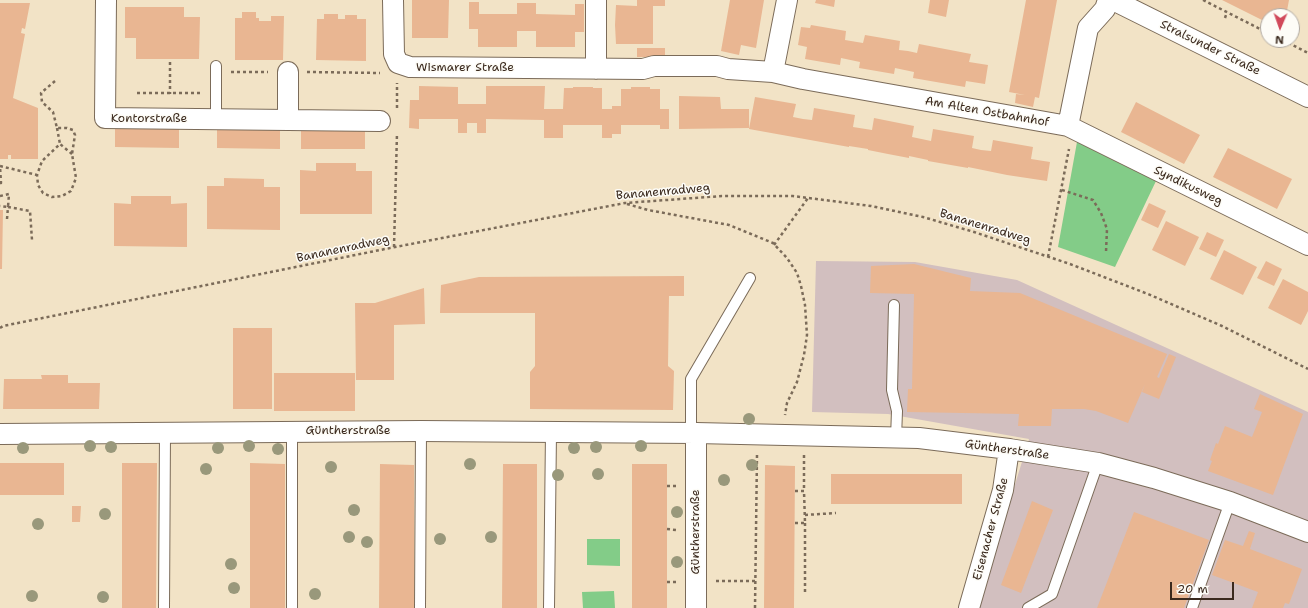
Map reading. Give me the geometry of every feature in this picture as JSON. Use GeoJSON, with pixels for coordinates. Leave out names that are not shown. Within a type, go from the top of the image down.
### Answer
{"type":"FeatureCollection","features":[{"type":"Feature","properties":{"kind":"street","name":"Kontorstraße"},"geometry":{"type":"LineString","coordinates":[[106,0],[105,118],[288,120],[389,118]]}},
{"type":"Feature","properties":{"kind":"street"},"geometry":{"type":"LineString","coordinates":[[393,0],[394,54],[398,70]]}},
{"type":"Feature","properties":{"kind":"street"},"geometry":{"type":"LineString","coordinates":[[596,0],[596,69]]}},
{"type":"Feature","properties":{"kind":"street"},"geometry":{"type":"LineString","coordinates":[[773,72],[787,0]]}},
{"type":"Feature","properties":{"kind":"street"},"geometry":{"type":"LineString","coordinates":[[1068,126],[1088,28],[1105,9],[1108,0]]}},
{"type":"Feature","properties":{"kind":"street","name":"Stralsunder Straße"},"geometry":{"type":"LineString","coordinates":[[1113,0],[1308,97]]}},
{"type":"Feature","properties":{"kind":"street","name":"Wismarer Straße"},"geometry":{"type":"LineString","coordinates":[[398,70],[410,68],[643,69],[654,66],[691,66]]}},
{"type":"Feature","properties":{"kind":"street","name":"Am Alten Ostbahnhof"},"geometry":{"type":"LineString","coordinates":[[691,66],[717,66],[728,69],[773,72],[803,79],[1068,126]]}},
{"type":"Feature","properties":{"kind":"street"},"geometry":{"type":"LineString","coordinates":[[288,72],[288,120]]}},
{"type":"Feature","properties":{"kind":"street","name":"Syndikusweg"},"geometry":{"type":"LineString","coordinates":[[1068,126],[1308,245]]}},
{"type":"Feature","properties":{"kind":"street","name":"Güntherstraße"},"geometry":{"type":"LineString","coordinates":[[0,434],[421,431],[693,433],[919,438],[1009,449],[1098,463],[1154,478],[1230,502],[1308,532]]}},
{"type":"Feature","properties":{"kind":"street","name":"Güntherstraße"},"geometry":{"type":"LineString","coordinates":[[693,433],[696,608]]}},
{"type":"Feature","properties":{"kind":"street","name":"Eisenacher Straße"},"geometry":{"type":"LineString","coordinates":[[969,608],[1003,490],[1009,449]]}},
{"type":"Feature","properties":{"kind":"lane"},"geometry":{"type":"LineString","coordinates":[[216,119],[220,69]]}},
{"type":"Feature","properties":{"kind":"lane"},"geometry":{"type":"LineString","coordinates":[[693,433],[691,379],[750,278]]}},
{"type":"Feature","properties":{"kind":"lane"},"geometry":{"type":"LineString","coordinates":[[894,305],[892,390],[897,411],[896,438]]}},
{"type":"Feature","properties":{"kind":"lane"},"geometry":{"type":"LineString","coordinates":[[292,431],[292,608]]}},
{"type":"Feature","properties":{"kind":"lane"},"geometry":{"type":"LineString","coordinates":[[420,608],[421,431]]}},
{"type":"Feature","properties":{"kind":"lane"},"geometry":{"type":"LineString","coordinates":[[164,608],[165,432]]}},
{"type":"Feature","properties":{"kind":"lane"},"geometry":{"type":"LineString","coordinates":[[549,608],[550,432]]}},
{"type":"Feature","properties":{"kind":"lane"},"geometry":{"type":"LineString","coordinates":[[1028,608],[1052,594],[1098,463]]}},
{"type":"Feature","properties":{"kind":"lane"},"geometry":{"type":"LineString","coordinates":[[1192,608],[1230,502]]}},
{"type":"Feature","properties":{"kind":"path"},"geometry":{"type":"LineString","coordinates":[[1203,0],[1260,28]]}},
{"type":"Feature","properties":{"kind":"path"},"geometry":{"type":"LineString","coordinates":[[1225,18],[1227,12]]}},
{"type":"Feature","properties":{"kind":"path"},"geometry":{"type":"LineString","coordinates":[[170,62],[170,118]]}},
{"type":"Feature","properties":{"kind":"path"},"geometry":{"type":"LineString","coordinates":[[220,69],[288,72],[384,73],[398,70],[389,118]]}},
{"type":"Feature","properties":{"kind":"path"},"geometry":{"type":"LineString","coordinates":[[55,81],[41,93],[42,102],[53,112],[60,144],[72,154]]}},
{"type":"Feature","properties":{"kind":"path"},"geometry":{"type":"LineString","coordinates":[[137,93],[204,93]]}},
{"type":"Feature","properties":{"kind":"path"},"geometry":{"type":"LineString","coordinates":[[57,128],[67,128],[73,130],[75,135],[72,154],[76,178],[71,191],[62,196],[52,196],[43,193],[38,185],[36,175],[42,161],[60,144]]}},
{"type":"Feature","properties":{"kind":"path"},"geometry":{"type":"LineString","coordinates":[[394,247],[397,131]]}},
{"type":"Feature","properties":{"kind":"path"},"geometry":{"type":"LineString","coordinates":[[1048,257],[1070,146]]}},
{"type":"Feature","properties":{"kind":"path"},"geometry":{"type":"LineString","coordinates":[[0,183],[0,166],[36,175]]}},
{"type":"Feature","properties":{"kind":"path"},"geometry":{"type":"LineString","coordinates":[[1062,190],[1093,200],[1101,213],[1107,229],[1106,252]]}},
{"type":"Feature","properties":{"kind":"path"},"geometry":{"type":"LineString","coordinates":[[0,196],[9,194],[6,219]]}},
{"type":"Feature","properties":{"kind":"path","name":"Bananenradweg"},"geometry":{"type":"LineString","coordinates":[[0,328],[3,326],[394,247],[625,203],[722,196],[793,196],[871,206],[923,217],[974,232],[1048,257],[1148,294],[1222,326],[1308,369]]}},
{"type":"Feature","properties":{"kind":"path"},"geometry":{"type":"LineString","coordinates":[[774,245],[808,198]]}},
{"type":"Feature","properties":{"kind":"path"},"geometry":{"type":"LineString","coordinates":[[0,206],[30,211],[32,240]]}},
{"type":"Feature","properties":{"kind":"path"},"geometry":{"type":"LineString","coordinates":[[756,608],[757,455]]}},
{"type":"Feature","properties":{"kind":"path"},"geometry":{"type":"LineString","coordinates":[[804,455],[805,592]]}},
{"type":"Feature","properties":{"kind":"path"},"geometry":{"type":"LineString","coordinates":[[795,491],[804,491]]}},
{"type":"Feature","properties":{"kind":"path"},"geometry":{"type":"LineString","coordinates":[[805,515],[836,513]]}},
{"type":"Feature","properties":{"kind":"path"},"geometry":{"type":"LineString","coordinates":[[795,523],[805,523]]}},
{"type":"Feature","properties":{"kind":"path"},"geometry":{"type":"LineString","coordinates":[[711,581],[756,581]]}},
{"type":"Feature","properties":{"kind":"shaded area"},"geometry":{"type":"Polygon","coordinates":[[[816,261],[915,262],[1017,280],[1308,412],[1308,608],[977,608],[1029,439],[888,414],[812,412],[816,261]]]}},
{"type":"Feature","properties":{"kind":"green space"},"geometry":{"type":"Polygon","coordinates":[[[1077,142],[1156,181],[1115,267],[1058,247],[1077,142]]]}},
{"type":"Feature","properties":{"kind":"green space"},"geometry":{"type":"Polygon","coordinates":[[[587,539],[620,539],[620,566],[587,565],[587,539]]]}},
{"type":"Feature","properties":{"kind":"green space"},"geometry":{"type":"Polygon","coordinates":[[[614,591],[615,608],[583,608],[582,592],[614,591]]]}},
{"type":"Feature","properties":{"kind":"building"},"geometry":{"type":"Polygon","coordinates":[[[412,0],[449,0],[448,38],[412,38],[412,0]]]}},
{"type":"Feature","properties":{"kind":"building"},"geometry":{"type":"Polygon","coordinates":[[[637,0],[665,0],[665,6],[653,6],[653,44],[616,44],[616,5],[637,6],[637,0]]]}},
{"type":"Feature","properties":{"kind":"building"},"geometry":{"type":"Polygon","coordinates":[[[730,0],[764,0],[756,48],[741,45],[739,55],[721,51],[730,0]]]}},
{"type":"Feature","properties":{"kind":"building"},"geometry":{"type":"Polygon","coordinates":[[[816,0],[835,0],[834,7],[815,3],[816,0]]]}},
{"type":"Feature","properties":{"kind":"building"},"geometry":{"type":"Polygon","coordinates":[[[930,0],[949,0],[946,17],[928,13],[930,0]]]}},
{"type":"Feature","properties":{"kind":"building"},"geometry":{"type":"Polygon","coordinates":[[[1026,0],[1057,0],[1039,98],[1035,97],[1033,107],[1015,103],[1016,94],[1025,95],[1009,92],[1026,0]]]}},
{"type":"Feature","properties":{"kind":"building"},"geometry":{"type":"Polygon","coordinates":[[[1222,0],[1289,0],[1288,8],[1260,8],[1260,19],[1222,0]]]}},
{"type":"Feature","properties":{"kind":"building"},"geometry":{"type":"Polygon","coordinates":[[[469,2],[479,2],[479,14],[517,14],[517,3],[536,3],[536,14],[575,15],[575,4],[584,4],[584,32],[575,32],[575,47],[536,47],[536,31],[517,31],[517,47],[478,47],[478,29],[469,29],[469,2]]]}},
{"type":"Feature","properties":{"kind":"building"},"geometry":{"type":"Polygon","coordinates":[[[0,3],[30,3],[25,29],[22,28],[21,33],[25,34],[13,98],[38,108],[38,159],[11,159],[11,155],[8,155],[8,159],[0,159],[0,3]]]}},
{"type":"Feature","properties":{"kind":"building"},"geometry":{"type":"Polygon","coordinates":[[[125,7],[184,7],[184,17],[200,17],[199,59],[136,59],[136,38],[125,38],[125,7]]]}},
{"type":"Feature","properties":{"kind":"building"},"geometry":{"type":"Polygon","coordinates":[[[242,12],[256,12],[256,18],[259,18],[259,21],[271,21],[271,16],[284,16],[283,60],[235,60],[235,18],[242,18],[242,12]]]}},
{"type":"Feature","properties":{"kind":"building"},"geometry":{"type":"Polygon","coordinates":[[[324,14],[338,14],[338,19],[345,19],[345,15],[357,15],[357,19],[366,19],[366,61],[316,60],[317,19],[324,19],[324,14]]]}},
{"type":"Feature","properties":{"kind":"building"},"geometry":{"type":"Polygon","coordinates":[[[811,25],[846,31],[845,40],[863,43],[865,35],[900,41],[899,50],[917,53],[919,44],[971,54],[969,62],[988,65],[985,84],[966,81],[965,87],[913,78],[914,72],[895,68],[894,74],[859,68],[860,62],[841,58],[840,65],[805,59],[807,47],[798,45],[801,27],[810,28],[811,25]]]}},
{"type":"Feature","properties":{"kind":"building"},"geometry":{"type":"Polygon","coordinates":[[[637,48],[665,48],[665,57],[637,57],[637,48]]]}},
{"type":"Feature","properties":{"kind":"building"},"geometry":{"type":"Polygon","coordinates":[[[419,86],[458,87],[458,104],[486,104],[486,86],[545,86],[544,109],[563,109],[564,88],[602,88],[602,109],[612,109],[612,106],[621,106],[621,89],[631,89],[631,87],[650,87],[650,89],[660,89],[660,109],[669,109],[669,129],[660,129],[660,125],[621,125],[621,134],[612,134],[612,138],[602,138],[602,125],[563,125],[563,138],[544,138],[544,120],[486,119],[486,133],[477,133],[477,123],[467,123],[467,133],[458,133],[458,119],[419,119],[419,129],[409,128],[410,100],[419,100],[419,86]]]}},
{"type":"Feature","properties":{"kind":"building"},"geometry":{"type":"Polygon","coordinates":[[[679,96],[720,97],[721,109],[749,109],[749,128],[679,129],[679,96]]]}},
{"type":"Feature","properties":{"kind":"building"},"geometry":{"type":"Polygon","coordinates":[[[755,97],[796,104],[793,117],[803,119],[812,120],[814,108],[855,115],[853,127],[872,130],[874,118],[914,126],[912,137],[931,141],[933,129],[974,136],[972,148],[981,150],[991,151],[993,140],[1033,147],[1031,159],[1050,162],[1047,181],[749,129],[755,97]]]}},
{"type":"Feature","properties":{"kind":"building"},"geometry":{"type":"Polygon","coordinates":[[[1136,102],[1200,135],[1184,164],[1121,132],[1136,102]]]}},
{"type":"Feature","properties":{"kind":"building"},"geometry":{"type":"Polygon","coordinates":[[[115,129],[179,129],[179,148],[115,147],[115,129]]]}},
{"type":"Feature","properties":{"kind":"building"},"geometry":{"type":"Polygon","coordinates":[[[217,130],[280,130],[280,149],[217,148],[217,130]]]}},
{"type":"Feature","properties":{"kind":"building"},"geometry":{"type":"Polygon","coordinates":[[[301,130],[365,130],[365,149],[301,149],[301,130]]]}},
{"type":"Feature","properties":{"kind":"building"},"geometry":{"type":"Polygon","coordinates":[[[1228,148],[1292,179],[1277,209],[1213,177],[1228,148]]]}},
{"type":"Feature","properties":{"kind":"building"},"geometry":{"type":"Polygon","coordinates":[[[316,163],[356,163],[356,171],[372,171],[372,214],[300,214],[300,170],[316,171],[316,163]]]}},
{"type":"Feature","properties":{"kind":"building"},"geometry":{"type":"Polygon","coordinates":[[[224,178],[264,179],[264,187],[280,187],[280,230],[207,229],[207,186],[224,186],[224,178]]]}},
{"type":"Feature","properties":{"kind":"building"},"geometry":{"type":"Polygon","coordinates":[[[131,196],[171,196],[171,204],[187,203],[187,247],[114,246],[114,203],[131,204],[131,196]]]}},
{"type":"Feature","properties":{"kind":"building"},"geometry":{"type":"Polygon","coordinates":[[[1149,203],[1166,211],[1158,228],[1141,220],[1149,203]]]}},
{"type":"Feature","properties":{"kind":"building"},"geometry":{"type":"Polygon","coordinates":[[[0,210],[3,210],[2,269],[0,269],[0,210]]]}},
{"type":"Feature","properties":{"kind":"building"},"geometry":{"type":"Polygon","coordinates":[[[1166,221],[1199,237],[1185,266],[1152,250],[1166,221]]]}},
{"type":"Feature","properties":{"kind":"building"},"geometry":{"type":"Polygon","coordinates":[[[1207,232],[1224,240],[1216,257],[1199,249],[1207,232]]]}},
{"type":"Feature","properties":{"kind":"building"},"geometry":{"type":"Polygon","coordinates":[[[1224,250],[1257,267],[1243,295],[1210,279],[1224,250]]]}},
{"type":"Feature","properties":{"kind":"building"},"geometry":{"type":"Polygon","coordinates":[[[1266,261],[1282,269],[1274,286],[1257,278],[1266,261]]]}},
{"type":"Feature","properties":{"kind":"building"},"geometry":{"type":"Polygon","coordinates":[[[914,264],[971,278],[970,291],[1020,293],[1167,354],[1157,377],[1159,378],[1169,354],[1176,357],[1159,399],[1142,392],[1145,384],[1128,423],[1096,411],[1084,409],[1052,409],[1051,426],[1018,426],[1019,414],[907,412],[908,389],[912,389],[914,294],[870,293],[871,266],[914,264]]]}},
{"type":"Feature","properties":{"kind":"building"},"geometry":{"type":"Polygon","coordinates":[[[684,276],[684,296],[669,296],[668,366],[674,371],[673,410],[530,409],[530,372],[535,366],[535,313],[440,313],[441,285],[479,277],[684,276]]]}},
{"type":"Feature","properties":{"kind":"building"},"geometry":{"type":"Polygon","coordinates":[[[1283,279],[1308,292],[1308,311],[1301,325],[1268,308],[1283,279]]]}},
{"type":"Feature","properties":{"kind":"building"},"geometry":{"type":"Polygon","coordinates":[[[424,288],[425,324],[394,325],[394,380],[356,380],[355,303],[375,303],[424,288]]]}},
{"type":"Feature","properties":{"kind":"building"},"geometry":{"type":"Polygon","coordinates":[[[233,328],[272,328],[272,409],[233,409],[233,328]]]}},
{"type":"Feature","properties":{"kind":"building"},"geometry":{"type":"Polygon","coordinates":[[[274,373],[355,373],[355,411],[274,411],[274,373]]]}},
{"type":"Feature","properties":{"kind":"building"},"geometry":{"type":"Polygon","coordinates":[[[41,375],[68,375],[68,383],[100,383],[99,409],[3,409],[4,379],[42,379],[41,375]]]}},
{"type":"Feature","properties":{"kind":"building"},"geometry":{"type":"Polygon","coordinates":[[[1260,394],[1303,414],[1273,495],[1208,471],[1216,443],[1218,444],[1225,426],[1252,437],[1262,412],[1254,409],[1260,394]]]}},
{"type":"Feature","properties":{"kind":"building"},"geometry":{"type":"Polygon","coordinates":[[[0,463],[64,463],[64,495],[0,495],[0,463]]]}},
{"type":"Feature","properties":{"kind":"building"},"geometry":{"type":"Polygon","coordinates":[[[122,463],[157,463],[156,608],[122,608],[122,463]]]}},
{"type":"Feature","properties":{"kind":"building"},"geometry":{"type":"Polygon","coordinates":[[[250,463],[285,464],[285,608],[250,608],[250,463]]]}},
{"type":"Feature","properties":{"kind":"building"},"geometry":{"type":"Polygon","coordinates":[[[380,464],[414,465],[414,608],[379,608],[380,464]]]}},
{"type":"Feature","properties":{"kind":"building"},"geometry":{"type":"Polygon","coordinates":[[[503,464],[537,464],[537,608],[502,608],[503,464]]]}},
{"type":"Feature","properties":{"kind":"building"},"geometry":{"type":"Polygon","coordinates":[[[632,464],[667,464],[667,608],[632,608],[632,464]]]}},
{"type":"Feature","properties":{"kind":"building"},"geometry":{"type":"Polygon","coordinates":[[[765,465],[795,466],[794,608],[764,608],[765,465]]]}},
{"type":"Feature","properties":{"kind":"building"},"geometry":{"type":"Polygon","coordinates":[[[831,474],[962,474],[962,504],[831,504],[831,474]]]}},
{"type":"Feature","properties":{"kind":"building"},"geometry":{"type":"Polygon","coordinates":[[[1032,501],[1053,510],[1021,593],[1001,585],[1032,501]]]}},
{"type":"Feature","properties":{"kind":"building"},"geometry":{"type":"Polygon","coordinates":[[[72,506],[81,506],[80,522],[72,522],[72,506]]]}},
{"type":"Feature","properties":{"kind":"building"},"geometry":{"type":"Polygon","coordinates":[[[1134,512],[1209,540],[1184,608],[1097,608],[1134,512]]]}},
{"type":"Feature","properties":{"kind":"building"},"geometry":{"type":"Polygon","coordinates":[[[1249,531],[1255,533],[1250,549],[1302,569],[1289,604],[1285,603],[1283,608],[1252,608],[1258,592],[1212,575],[1225,540],[1243,546],[1249,531]]]}}]}
